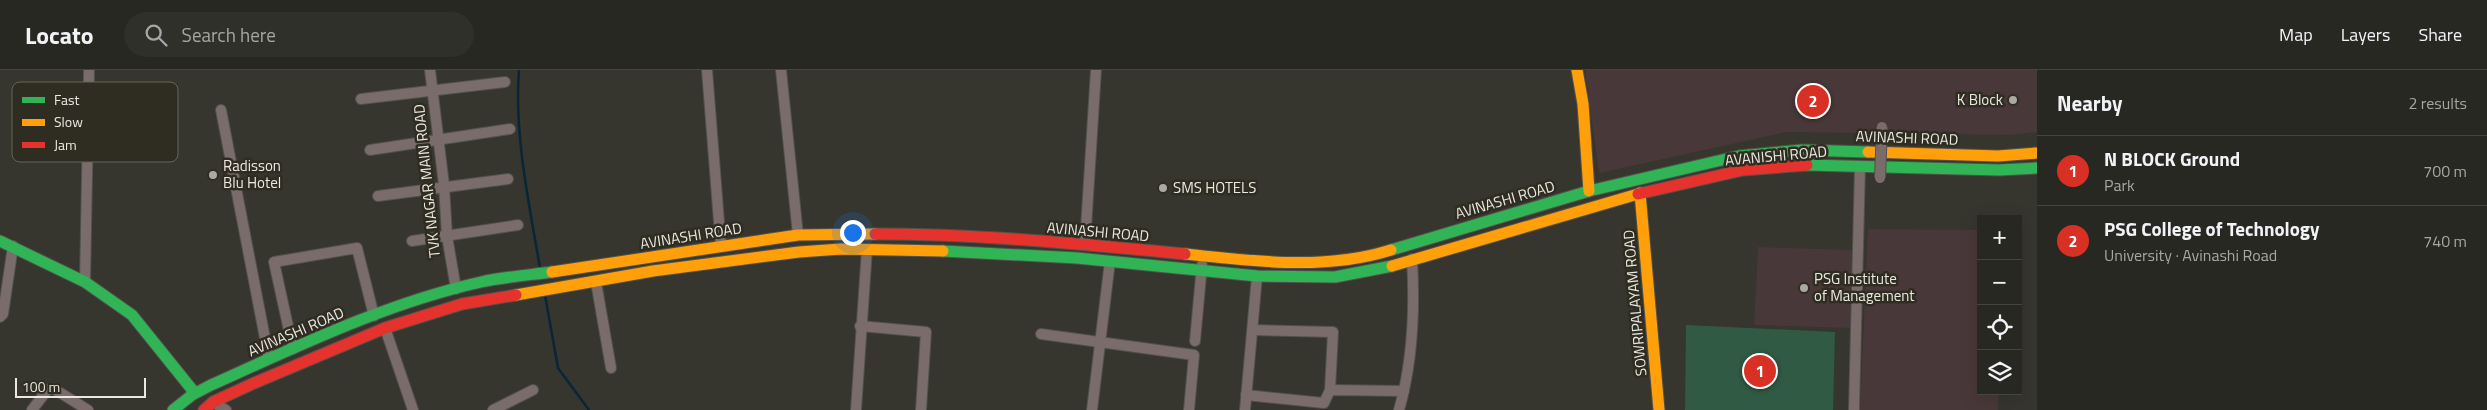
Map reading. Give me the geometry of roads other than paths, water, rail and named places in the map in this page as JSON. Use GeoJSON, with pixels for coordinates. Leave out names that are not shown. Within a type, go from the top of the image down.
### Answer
{"type":"FeatureCollection","features":[{"type":"Feature","properties":{"kind":"main road"},"geometry":{"type":"LineString","coordinates":[[1576,70],[1583,104],[1588,191]]}},
{"type":"Feature","properties":{"kind":"main road","name":"AVINASHI ROAD"},"geometry":{"type":"LineString","coordinates":[[173,410],[194,392],[293,349],[374,316],[456,289],[482,282],[798,235],[922,234],[1085,244],[1236,260],[1332,263],[1402,247],[1588,191],[1739,156],[1784,152],[1865,151],[1998,156],[2037,153]]}},
{"type":"Feature","properties":{"kind":"main road","name":"AVANISHI ROAD"},"geometry":{"type":"LineString","coordinates":[[1640,193],[1743,170],[1804,165],[1999,170],[2037,168]]}},
{"type":"Feature","properties":{"kind":"main road","name":"AVINASHI ROAD"},"geometry":{"type":"LineString","coordinates":[[209,406],[327,351],[385,328],[462,304],[653,271],[798,252],[867,249],[974,251],[1257,276],[1334,277],[1410,260],[1640,193]]}},
{"type":"Feature","properties":{"kind":"main road","name":"SOWRIPALAYAM ROAD"},"geometry":{"type":"LineString","coordinates":[[1640,193],[1659,410]]}},
{"type":"Feature","properties":{"kind":"main road"},"geometry":{"type":"LineString","coordinates":[[0,241],[85,282],[132,315],[194,392]]}},
{"type":"Feature","properties":{"kind":"main road"},"geometry":{"type":"LineString","coordinates":[[1235,274],[1236,260]]}},
{"type":"Feature","properties":{"kind":"street","name":"TVK NAGAR MAIN ROAD"},"geometry":{"type":"LineString","coordinates":[[430,70],[444,185],[447,236],[456,289]]}},
{"type":"Feature","properties":{"kind":"street"},"geometry":{"type":"LineString","coordinates":[[707,70],[721,247]]}},
{"type":"Feature","properties":{"kind":"street"},"geometry":{"type":"LineString","coordinates":[[781,70],[798,235]]}},
{"type":"Feature","properties":{"kind":"street"},"geometry":{"type":"LineString","coordinates":[[1085,244],[1096,70]]}},
{"type":"Feature","properties":{"kind":"street"},"geometry":{"type":"LineString","coordinates":[[361,99],[505,82]]}},
{"type":"Feature","properties":{"kind":"street"},"geometry":{"type":"LineString","coordinates":[[221,110],[269,360]]}},
{"type":"Feature","properties":{"kind":"street"},"geometry":{"type":"LineString","coordinates":[[1880,178],[1882,127]]}},
{"type":"Feature","properties":{"kind":"street"},"geometry":{"type":"LineString","coordinates":[[370,150],[510,128]]}},
{"type":"Feature","properties":{"kind":"street"},"geometry":{"type":"LineString","coordinates":[[85,282],[87,162]]}},
{"type":"Feature","properties":{"kind":"street"},"geometry":{"type":"LineString","coordinates":[[1854,410],[1860,166]]}},
{"type":"Feature","properties":{"kind":"street"},"geometry":{"type":"LineString","coordinates":[[378,196],[444,185],[508,179]]}},
{"type":"Feature","properties":{"kind":"street"},"geometry":{"type":"LineString","coordinates":[[412,240],[518,225]]}},
{"type":"Feature","properties":{"kind":"street"},"geometry":{"type":"LineString","coordinates":[[0,317],[3,314],[13,246]]}},
{"type":"Feature","properties":{"kind":"street"},"geometry":{"type":"LineString","coordinates":[[1399,410],[1404,391],[1415,309],[1410,260],[1402,247]]}},
{"type":"Feature","properties":{"kind":"street"},"geometry":{"type":"LineString","coordinates":[[293,349],[274,262],[357,248],[374,316]]}},
{"type":"Feature","properties":{"kind":"street"},"geometry":{"type":"LineString","coordinates":[[856,410],[860,326],[867,249]]}},
{"type":"Feature","properties":{"kind":"street"},"geometry":{"type":"LineString","coordinates":[[1195,341],[1202,271],[1201,256]]}},
{"type":"Feature","properties":{"kind":"street"},"geometry":{"type":"LineString","coordinates":[[1092,410],[1110,262]]}},
{"type":"Feature","properties":{"kind":"street"},"geometry":{"type":"LineString","coordinates":[[1245,410],[1257,276]]}},
{"type":"Feature","properties":{"kind":"street"},"geometry":{"type":"LineString","coordinates":[[596,282],[611,368]]}},
{"type":"Feature","properties":{"kind":"street"},"geometry":{"type":"LineString","coordinates":[[860,326],[926,332],[921,410]]}},
{"type":"Feature","properties":{"kind":"street"},"geometry":{"type":"LineString","coordinates":[[385,328],[414,410]]}},
{"type":"Feature","properties":{"kind":"street"},"geometry":{"type":"LineString","coordinates":[[1246,395],[1324,403],[1330,390],[1333,332],[1253,330]]}},
{"type":"Feature","properties":{"kind":"street"},"geometry":{"type":"LineString","coordinates":[[1041,334],[1194,355],[1188,410]]}},
{"type":"Feature","properties":{"kind":"street"},"geometry":{"type":"LineString","coordinates":[[32,410],[48,389],[54,389],[88,410]]}},
{"type":"Feature","properties":{"kind":"street"},"geometry":{"type":"LineString","coordinates":[[493,410],[533,390]]}},
{"type":"Feature","properties":{"kind":"street"},"geometry":{"type":"LineString","coordinates":[[1330,390],[1404,391]]}},
{"type":"Feature","properties":{"kind":"street"},"geometry":{"type":"LineString","coordinates":[[209,406],[226,410]]}},
{"type":"Feature","properties":{"kind":"waterway"},"geometry":{"type":"LineString","coordinates":[[519,70],[518,95],[521,144],[527,194],[540,268]]}},
{"type":"Feature","properties":{"kind":"waterway"},"geometry":{"type":"LineString","coordinates":[[545,295],[558,368],[589,410]]}},
{"type":"Feature","properties":{"kind":"place","name":"K Block"},"geometry":{"type":"Point","coordinates":[2013,100]}},
{"type":"Feature","properties":{"kind":"place","name":"PSG College of Technology"},"geometry":{"type":"Point","coordinates":[1813,101]}},
{"type":"Feature","properties":{"kind":"place","name":"Radisson Blu Hotel"},"geometry":{"type":"Point","coordinates":[213,175]}},
{"type":"Feature","properties":{"kind":"place","name":"SMS HOTELS"},"geometry":{"type":"Point","coordinates":[1163,188]}},
{"type":"Feature","properties":{"kind":"place","name":"PSG Institute of Management"},"geometry":{"type":"Point","coordinates":[1804,288]}},
{"type":"Feature","properties":{"kind":"place","name":"N BLOCK Ground"},"geometry":{"type":"Point","coordinates":[1760,371]}}]}
